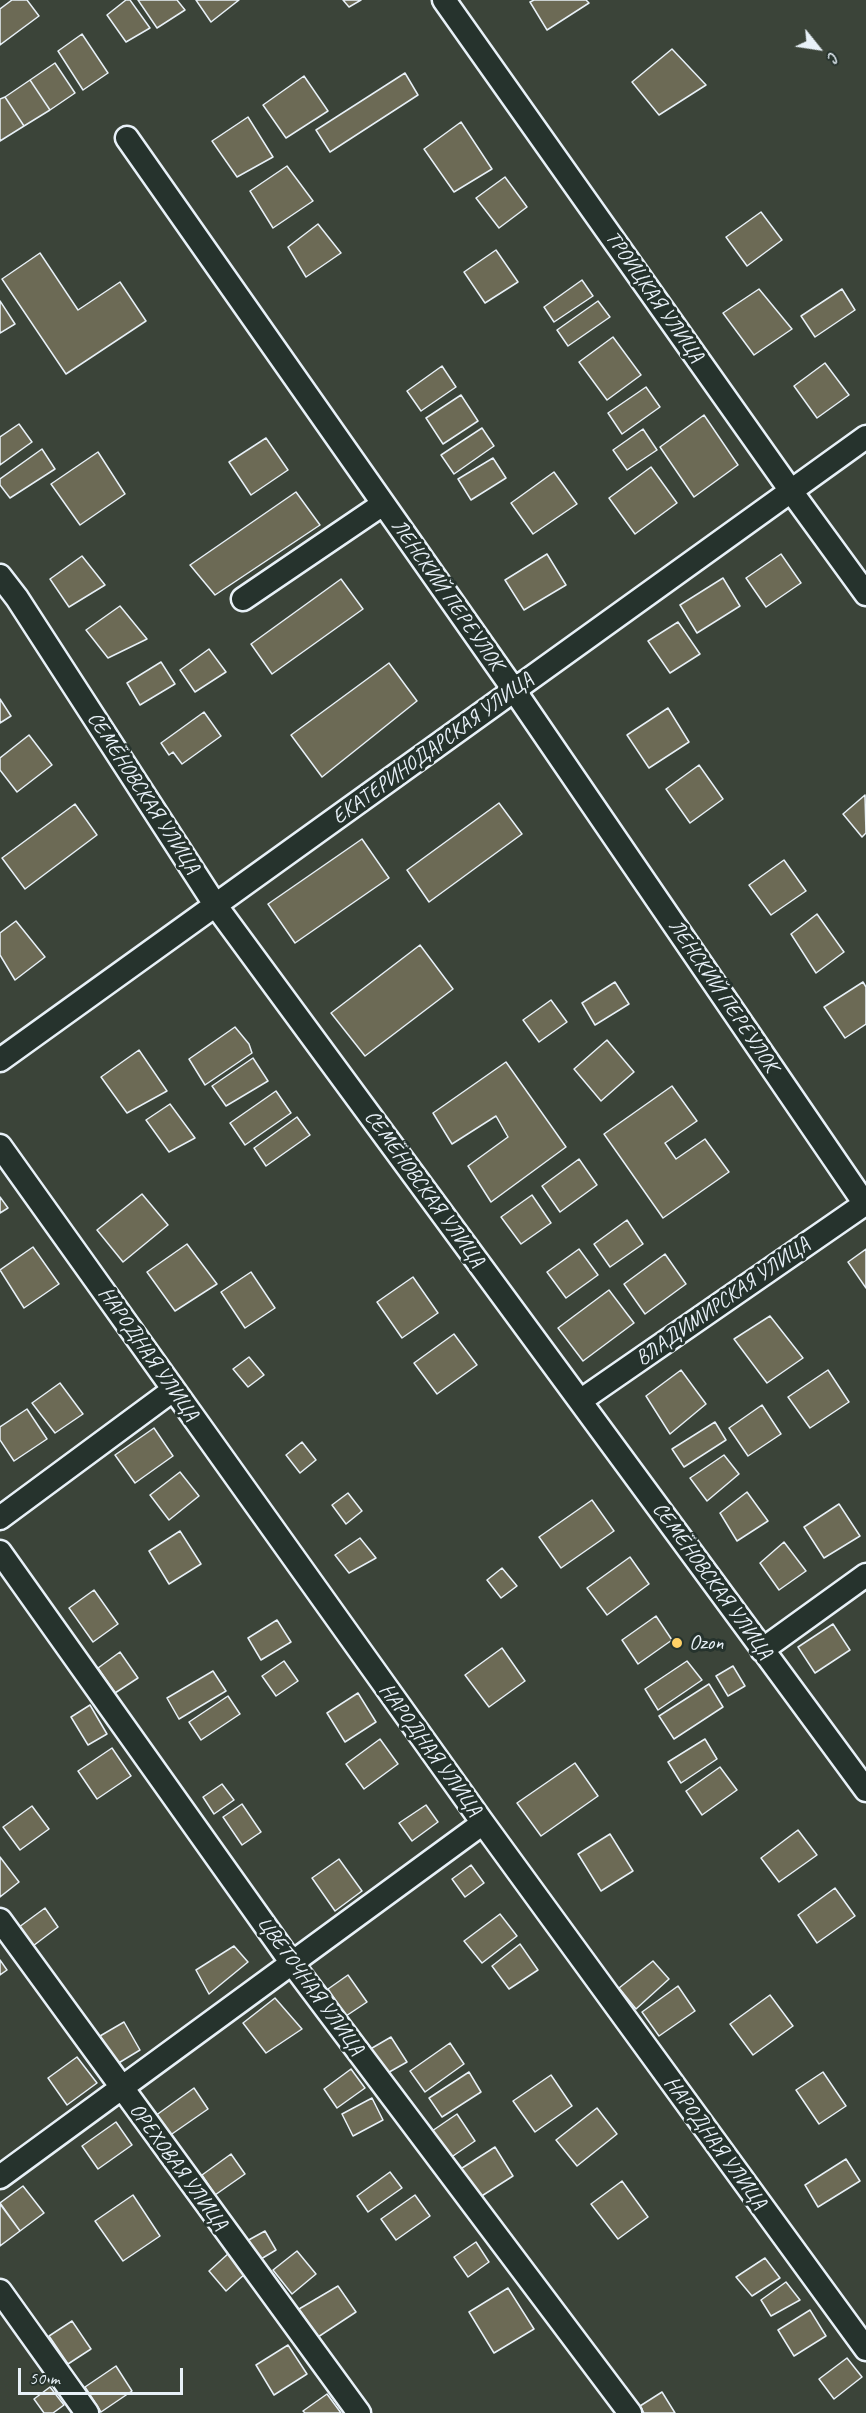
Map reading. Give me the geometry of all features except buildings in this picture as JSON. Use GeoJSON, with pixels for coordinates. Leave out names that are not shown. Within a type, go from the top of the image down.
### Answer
{"type":"FeatureCollection","features":[{"type":"Feature","properties":{"kind":"street","name":"ТРОИЦКАЯ УЛИЦА"},"geometry":{"type":"LineString","coordinates":[[444,0],[866,594]]}},
{"type":"Feature","properties":{"kind":"street","name":"ЛЕНСКИЙ ПЕРЕУЛОК"},"geometry":{"type":"LineString","coordinates":[[127,138],[514,690],[866,1203]]}},
{"type":"Feature","properties":{"kind":"street","name":"ЕКАТЕРИНОДАРСКАЯ УЛИЦА"},"geometry":{"type":"LineString","coordinates":[[0,1060],[866,437]]}},
{"type":"Feature","properties":{"kind":"street"},"geometry":{"type":"LineString","coordinates":[[243,599],[383,504]]}},
{"type":"Feature","properties":{"kind":"street","name":"СЕМЁНОВСКАЯ УЛИЦА"},"geometry":{"type":"LineString","coordinates":[[0,576],[17,598],[216,906],[866,1790]]}},
{"type":"Feature","properties":{"kind":"street","name":"НАРОДНАЯ УЛИЦА"},"geometry":{"type":"LineString","coordinates":[[0,1146],[483,1823],[866,2349]]}},
{"type":"Feature","properties":{"kind":"street","name":"ВЛАДИМИРСКАЯ УЛИЦА"},"geometry":{"type":"LineString","coordinates":[[580,1401],[866,1203]]}},
{"type":"Feature","properties":{"kind":"street"},"geometry":{"type":"LineString","coordinates":[[0,1518],[173,1390]]}},
{"type":"Feature","properties":{"kind":"street","name":"ЦВЕТОЧНАЯ УЛИЦА"},"geometry":{"type":"LineString","coordinates":[[0,1552],[291,1962],[630,2413]]}},
{"type":"Feature","properties":{"kind":"street"},"geometry":{"type":"LineString","coordinates":[[762,1650],[866,1575]]}},
{"type":"Feature","properties":{"kind":"street"},"geometry":{"type":"LineString","coordinates":[[0,2177],[483,1823]]}},
{"type":"Feature","properties":{"kind":"street","name":"ОРЕХОВАЯ УЛИЦА"},"geometry":{"type":"LineString","coordinates":[[0,1920],[358,2413]]}},
{"type":"Feature","properties":{"kind":"street"},"geometry":{"type":"LineString","coordinates":[[0,2291],[87,2413]]}},
{"type":"Feature","properties":{"kind":"place","name":"Ozon"},"geometry":{"type":"Point","coordinates":[677,1643]}}]}
